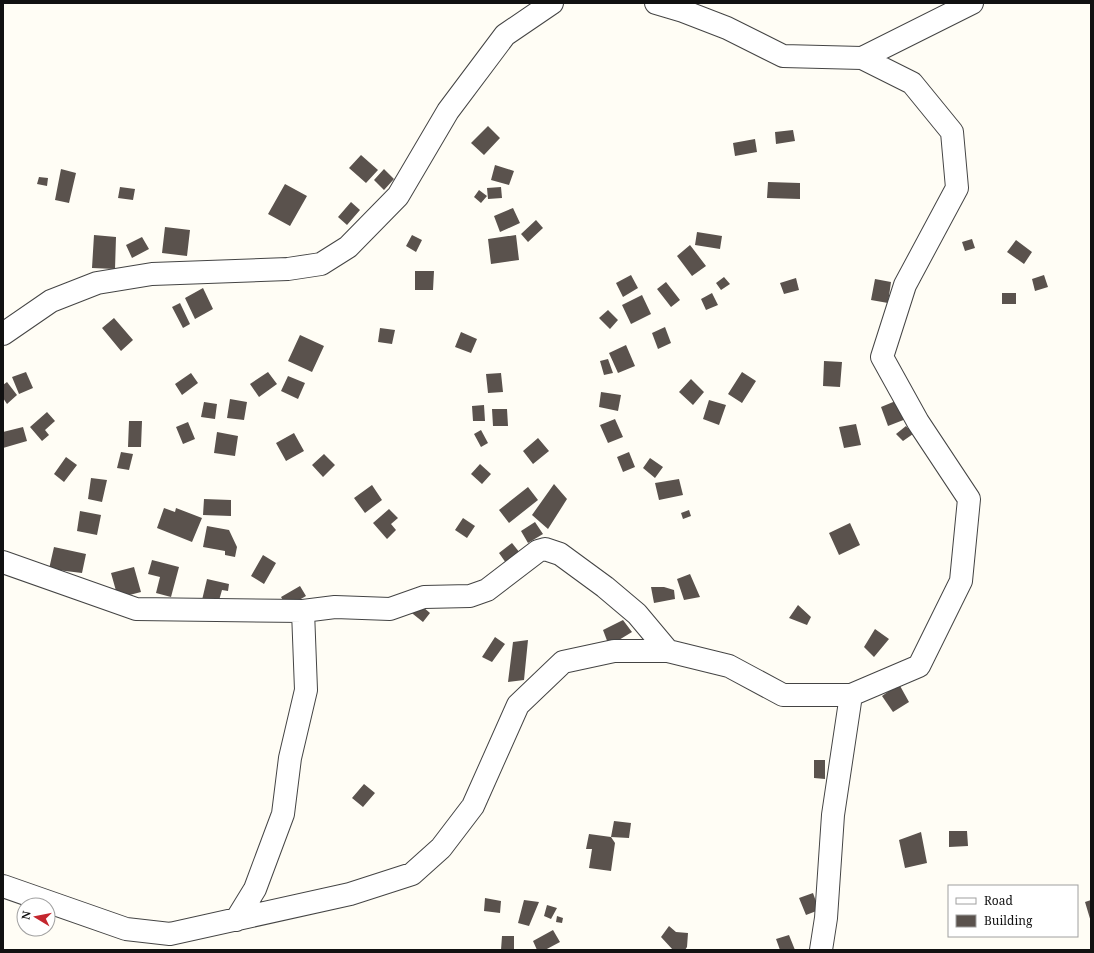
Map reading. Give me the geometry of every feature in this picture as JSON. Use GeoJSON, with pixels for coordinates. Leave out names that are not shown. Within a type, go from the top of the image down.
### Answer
{"type":"FeatureCollection","features":[{"type":"Feature","properties":{"kind":"street"},"geometry":{"type":"LineString","coordinates":[[3,334],[51,301],[97,283],[152,274],[288,269],[321,264],[348,247],[398,196],[448,111],[505,35],[552,3]]}},
{"type":"Feature","properties":{"kind":"street"},"geometry":{"type":"LineString","coordinates":[[3,886],[126,929],[170,934],[350,894],[412,874],[441,848],[473,806],[518,705],[563,662],[614,652],[668,652],[729,666],[783,695],[850,696],[919,666],[961,581],[969,499],[918,422],[882,357],[905,285],[957,188],[952,132],[912,83],[862,58],[783,56],[727,28],[683,11],[656,3]]}},
{"type":"Feature","properties":{"kind":"street"},"geometry":{"type":"LineString","coordinates":[[862,58],[972,3]]}},
{"type":"Feature","properties":{"kind":"street"},"geometry":{"type":"LineString","coordinates":[[3,562],[136,609],[303,611],[335,607],[390,609],[424,597],[470,596],[487,590],[538,551],[545,549],[560,554],[605,587],[638,614],[668,652]]}},
{"type":"Feature","properties":{"kind":"street"},"geometry":{"type":"LineString","coordinates":[[236,920],[255,889],[283,814],[290,758],[306,690],[303,611]]}},
{"type":"Feature","properties":{"kind":"street"},"geometry":{"type":"LineString","coordinates":[[821,950],[826,918],[833,815],[850,696]]}},
{"type":"Feature","properties":{"kind":"building"},"geometry":{"type":"Polygon","coordinates":[[[488,126],[500,138],[484,155],[471,143],[488,126]]]}},
{"type":"Feature","properties":{"kind":"building"},"geometry":{"type":"Polygon","coordinates":[[[793,130],[795,141],[776,144],[775,132],[793,130]]]}},
{"type":"Feature","properties":{"kind":"building"},"geometry":{"type":"Polygon","coordinates":[[[755,139],[757,152],[735,156],[733,143],[755,139]]]}},
{"type":"Feature","properties":{"kind":"building"},"geometry":{"type":"Polygon","coordinates":[[[361,155],[378,170],[366,183],[349,168],[361,155]]]}},
{"type":"Feature","properties":{"kind":"building"},"geometry":{"type":"Polygon","coordinates":[[[495,165],[514,171],[509,185],[491,180],[495,165]]]}},
{"type":"Feature","properties":{"kind":"building"},"geometry":{"type":"Polygon","coordinates":[[[61,169],[76,173],[69,203],[55,200],[61,169]]]}},
{"type":"Feature","properties":{"kind":"building"},"geometry":{"type":"Polygon","coordinates":[[[384,169],[394,179],[384,190],[374,180],[384,169]]]}},
{"type":"Feature","properties":{"kind":"building"},"geometry":{"type":"Polygon","coordinates":[[[39,177],[48,178],[47,186],[37,184],[39,177]]]}},
{"type":"Feature","properties":{"kind":"building"},"geometry":{"type":"Polygon","coordinates":[[[768,182],[800,183],[800,199],[767,198],[768,182]]]}},
{"type":"Feature","properties":{"kind":"building"},"geometry":{"type":"Polygon","coordinates":[[[285,184],[307,196],[290,226],[268,214],[285,184]]]}},
{"type":"Feature","properties":{"kind":"building"},"geometry":{"type":"Polygon","coordinates":[[[120,187],[135,189],[133,200],[118,198],[120,187]]]}},
{"type":"Feature","properties":{"kind":"building"},"geometry":{"type":"Polygon","coordinates":[[[501,187],[502,198],[488,199],[487,188],[501,187]]]}},
{"type":"Feature","properties":{"kind":"building"},"geometry":{"type":"Polygon","coordinates":[[[479,190],[487,196],[481,203],[474,197],[479,190]]]}},
{"type":"Feature","properties":{"kind":"building"},"geometry":{"type":"Polygon","coordinates":[[[351,202],[360,210],[347,225],[338,217],[351,202]]]}},
{"type":"Feature","properties":{"kind":"building"},"geometry":{"type":"Polygon","coordinates":[[[513,208],[520,223],[500,232],[494,216],[513,208]]]}},
{"type":"Feature","properties":{"kind":"building"},"geometry":{"type":"Polygon","coordinates":[[[536,220],[543,228],[528,242],[521,234],[536,220]]]}},
{"type":"Feature","properties":{"kind":"building"},"geometry":{"type":"Polygon","coordinates":[[[165,227],[190,230],[187,256],[162,253],[165,227]]]}},
{"type":"Feature","properties":{"kind":"building"},"geometry":{"type":"Polygon","coordinates":[[[697,232],[722,236],[720,249],[695,245],[697,232]]]}},
{"type":"Feature","properties":{"kind":"building"},"geometry":{"type":"Polygon","coordinates":[[[94,235],[116,237],[115,269],[92,268],[94,235]]]}},
{"type":"Feature","properties":{"kind":"building"},"geometry":{"type":"Polygon","coordinates":[[[412,235],[422,240],[416,252],[406,246],[412,235]]]}},
{"type":"Feature","properties":{"kind":"building"},"geometry":{"type":"Polygon","coordinates":[[[516,235],[519,260],[491,264],[488,239],[516,235]]]}},
{"type":"Feature","properties":{"kind":"building"},"geometry":{"type":"Polygon","coordinates":[[[142,237],[149,249],[132,258],[126,245],[142,237]]]}},
{"type":"Feature","properties":{"kind":"building"},"geometry":{"type":"Polygon","coordinates":[[[972,239],[975,248],[965,251],[962,242],[972,239]]]}},
{"type":"Feature","properties":{"kind":"building"},"geometry":{"type":"Polygon","coordinates":[[[1016,240],[1032,252],[1024,264],[1007,252],[1016,240]]]}},
{"type":"Feature","properties":{"kind":"building"},"geometry":{"type":"Polygon","coordinates":[[[690,245],[706,266],[692,276],[677,256],[690,245]]]}},
{"type":"Feature","properties":{"kind":"building"},"geometry":{"type":"Polygon","coordinates":[[[415,271],[434,271],[433,290],[415,290],[415,271]]]}},
{"type":"Feature","properties":{"kind":"building"},"geometry":{"type":"Polygon","coordinates":[[[631,275],[638,288],[623,297],[616,283],[631,275]]]}},
{"type":"Feature","properties":{"kind":"building"},"geometry":{"type":"Polygon","coordinates":[[[1044,275],[1048,287],[1035,291],[1032,279],[1044,275]]]}},
{"type":"Feature","properties":{"kind":"building"},"geometry":{"type":"Polygon","coordinates":[[[724,277],[730,284],[721,290],[716,283],[724,277]]]}},
{"type":"Feature","properties":{"kind":"building"},"geometry":{"type":"Polygon","coordinates":[[[796,278],[799,290],[784,294],[780,283],[796,278]]]}},
{"type":"Feature","properties":{"kind":"building"},"geometry":{"type":"Polygon","coordinates":[[[875,279],[891,282],[888,303],[871,300],[875,279]]]}},
{"type":"Feature","properties":{"kind":"building"},"geometry":{"type":"Polygon","coordinates":[[[666,282],[680,300],[671,307],[657,289],[666,282]]]}},
{"type":"Feature","properties":{"kind":"building"},"geometry":{"type":"Polygon","coordinates":[[[203,288],[213,309],[195,319],[185,298],[203,288]]]}},
{"type":"Feature","properties":{"kind":"building"},"geometry":{"type":"Polygon","coordinates":[[[712,293],[718,305],[706,310],[701,299],[712,293]]]}},
{"type":"Feature","properties":{"kind":"building"},"geometry":{"type":"Polygon","coordinates":[[[1002,293],[1016,293],[1016,304],[1002,304],[1002,293]]]}},
{"type":"Feature","properties":{"kind":"building"},"geometry":{"type":"Polygon","coordinates":[[[642,295],[651,314],[631,324],[622,305],[642,295]]]}},
{"type":"Feature","properties":{"kind":"building"},"geometry":{"type":"Polygon","coordinates":[[[180,303],[190,324],[183,328],[172,307],[180,303]]]}},
{"type":"Feature","properties":{"kind":"building"},"geometry":{"type":"Polygon","coordinates":[[[608,310],[618,320],[610,329],[599,318],[608,310]]]}},
{"type":"Feature","properties":{"kind":"building"},"geometry":{"type":"Polygon","coordinates":[[[114,318],[133,340],[121,351],[102,328],[114,318]]]}},
{"type":"Feature","properties":{"kind":"building"},"geometry":{"type":"Polygon","coordinates":[[[665,327],[671,343],[658,349],[652,333],[665,327]]]}},
{"type":"Feature","properties":{"kind":"building"},"geometry":{"type":"Polygon","coordinates":[[[380,328],[395,330],[392,344],[378,342],[380,328]]]}},
{"type":"Feature","properties":{"kind":"building"},"geometry":{"type":"Polygon","coordinates":[[[461,332],[477,339],[471,353],[455,347],[461,332]]]}},
{"type":"Feature","properties":{"kind":"building"},"geometry":{"type":"Polygon","coordinates":[[[300,335],[324,346],[312,372],[288,361],[300,335]]]}},
{"type":"Feature","properties":{"kind":"building"},"geometry":{"type":"Polygon","coordinates":[[[626,345],[635,366],[618,373],[609,353],[626,345]]]}},
{"type":"Feature","properties":{"kind":"building"},"geometry":{"type":"Polygon","coordinates":[[[608,359],[613,373],[604,375],[600,361],[608,359]]]}},
{"type":"Feature","properties":{"kind":"building"},"geometry":{"type":"Polygon","coordinates":[[[824,361],[842,362],[840,387],[823,386],[824,361]]]}},
{"type":"Feature","properties":{"kind":"building"},"geometry":{"type":"Polygon","coordinates":[[[26,372],[33,388],[19,394],[12,377],[26,372]]]}},
{"type":"Feature","properties":{"kind":"building"},"geometry":{"type":"Polygon","coordinates":[[[268,372],[277,384],[259,397],[250,384],[268,372]]]}},
{"type":"Feature","properties":{"kind":"building"},"geometry":{"type":"Polygon","coordinates":[[[742,372],[756,381],[742,403],[728,394],[742,372]]]}},
{"type":"Feature","properties":{"kind":"building"},"geometry":{"type":"Polygon","coordinates":[[[191,373],[198,383],[182,395],[175,384],[191,373]]]}},
{"type":"Feature","properties":{"kind":"building"},"geometry":{"type":"Polygon","coordinates":[[[501,373],[503,392],[488,393],[486,374],[501,373]]]}},
{"type":"Feature","properties":{"kind":"building"},"geometry":{"type":"Polygon","coordinates":[[[288,376],[305,383],[298,399],[281,391],[288,376]]]}},
{"type":"Feature","properties":{"kind":"building"},"geometry":{"type":"Polygon","coordinates":[[[691,379],[704,392],[693,405],[679,392],[691,379]]]}},
{"type":"Feature","properties":{"kind":"building"},"geometry":{"type":"Polygon","coordinates":[[[7,382],[17,395],[7,404],[3,398],[3,385],[7,382]]]}},
{"type":"Feature","properties":{"kind":"building"},"geometry":{"type":"Polygon","coordinates":[[[601,392],[621,395],[618,411],[599,407],[601,392]]]}},
{"type":"Feature","properties":{"kind":"building"},"geometry":{"type":"Polygon","coordinates":[[[230,399],[247,402],[244,420],[227,418],[230,399]]]}},
{"type":"Feature","properties":{"kind":"building"},"geometry":{"type":"Polygon","coordinates":[[[709,400],[726,405],[719,425],[703,419],[709,400]]]}},
{"type":"Feature","properties":{"kind":"building"},"geometry":{"type":"Polygon","coordinates":[[[898,400],[906,419],[888,426],[881,407],[898,400]]]}},
{"type":"Feature","properties":{"kind":"building"},"geometry":{"type":"Polygon","coordinates":[[[204,402],[217,404],[215,419],[201,417],[204,402]]]}},
{"type":"Feature","properties":{"kind":"building"},"geometry":{"type":"Polygon","coordinates":[[[484,405],[485,421],[473,421],[472,406],[484,405]]]}},
{"type":"Feature","properties":{"kind":"building"},"geometry":{"type":"Polygon","coordinates":[[[492,409],[507,409],[508,426],[493,426],[492,409]]]}},
{"type":"Feature","properties":{"kind":"building"},"geometry":{"type":"Polygon","coordinates":[[[47,412],[55,421],[45,430],[49,435],[42,441],[30,427],[47,412]]]}},
{"type":"Feature","properties":{"kind":"building"},"geometry":{"type":"Polygon","coordinates":[[[615,419],[623,437],[608,443],[600,425],[615,419]]]}},
{"type":"Feature","properties":{"kind":"building"},"geometry":{"type":"Polygon","coordinates":[[[129,421],[142,421],[141,447],[128,447],[129,421]]]}},
{"type":"Feature","properties":{"kind":"building"},"geometry":{"type":"Polygon","coordinates":[[[188,422],[195,439],[183,444],[176,427],[188,422]]]}},
{"type":"Feature","properties":{"kind":"building"},"geometry":{"type":"Polygon","coordinates":[[[856,424],[861,445],[844,448],[839,427],[856,424]]]}},
{"type":"Feature","properties":{"kind":"building"},"geometry":{"type":"Polygon","coordinates":[[[906,426],[913,434],[903,441],[896,434],[906,426]]]}},
{"type":"Feature","properties":{"kind":"building"},"geometry":{"type":"Polygon","coordinates":[[[23,427],[27,441],[3,448],[3,432],[23,427]]]}},
{"type":"Feature","properties":{"kind":"building"},"geometry":{"type":"Polygon","coordinates":[[[481,430],[488,443],[481,447],[474,434],[481,430]]]}},
{"type":"Feature","properties":{"kind":"building"},"geometry":{"type":"Polygon","coordinates":[[[217,432],[238,436],[235,456],[214,453],[217,432]]]}},
{"type":"Feature","properties":{"kind":"building"},"geometry":{"type":"Polygon","coordinates":[[[294,433],[304,451],[286,461],[276,443],[294,433]]]}},
{"type":"Feature","properties":{"kind":"building"},"geometry":{"type":"Polygon","coordinates":[[[538,438],[549,451],[533,464],[523,451],[538,438]]]}},
{"type":"Feature","properties":{"kind":"building"},"geometry":{"type":"Polygon","coordinates":[[[121,452],[133,454],[129,470],[117,468],[121,452]]]}},
{"type":"Feature","properties":{"kind":"building"},"geometry":{"type":"Polygon","coordinates":[[[629,452],[635,467],[623,472],[617,457],[629,452]]]}},
{"type":"Feature","properties":{"kind":"building"},"geometry":{"type":"Polygon","coordinates":[[[324,454],[335,465],[323,477],[312,465],[324,454]]]}},
{"type":"Feature","properties":{"kind":"building"},"geometry":{"type":"Polygon","coordinates":[[[66,457],[77,465],[64,482],[54,474],[66,457]]]}},
{"type":"Feature","properties":{"kind":"building"},"geometry":{"type":"Polygon","coordinates":[[[650,458],[663,467],[655,478],[643,468],[650,458]]]}},
{"type":"Feature","properties":{"kind":"building"},"geometry":{"type":"Polygon","coordinates":[[[480,464],[491,474],[482,484],[471,474],[480,464]]]}},
{"type":"Feature","properties":{"kind":"building"},"geometry":{"type":"Polygon","coordinates":[[[91,478],[107,480],[102,502],[88,499],[91,478]]]}},
{"type":"Feature","properties":{"kind":"building"},"geometry":{"type":"Polygon","coordinates":[[[679,479],[683,495],[659,500],[655,483],[679,479]]]}},
{"type":"Feature","properties":{"kind":"building"},"geometry":{"type":"Polygon","coordinates":[[[554,484],[567,499],[548,529],[532,515],[554,484]]]}},
{"type":"Feature","properties":{"kind":"building"},"geometry":{"type":"Polygon","coordinates":[[[372,485],[382,500],[365,513],[354,498],[372,485]]]}},
{"type":"Feature","properties":{"kind":"building"},"geometry":{"type":"Polygon","coordinates":[[[528,487],[538,500],[509,523],[499,510],[528,487]]]}},
{"type":"Feature","properties":{"kind":"building"},"geometry":{"type":"Polygon","coordinates":[[[204,499],[231,500],[231,516],[203,515],[204,499]]]}},
{"type":"Feature","properties":{"kind":"building"},"geometry":{"type":"Polygon","coordinates":[[[164,508],[175,512],[176,508],[202,518],[192,542],[157,528],[164,508]]]}},
{"type":"Feature","properties":{"kind":"building"},"geometry":{"type":"Polygon","coordinates":[[[389,509],[398,518],[391,524],[396,530],[387,539],[373,523],[389,509]]]}},
{"type":"Feature","properties":{"kind":"building"},"geometry":{"type":"Polygon","coordinates":[[[689,510],[691,516],[683,519],[681,513],[689,510]]]}},
{"type":"Feature","properties":{"kind":"building"},"geometry":{"type":"Polygon","coordinates":[[[80,511],[101,515],[97,535],[77,531],[80,511]]]}},
{"type":"Feature","properties":{"kind":"building"},"geometry":{"type":"Polygon","coordinates":[[[463,518],[475,526],[467,538],[455,530],[463,518]]]}},
{"type":"Feature","properties":{"kind":"building"},"geometry":{"type":"Polygon","coordinates":[[[535,522],[543,534],[528,543],[521,531],[535,522]]]}},
{"type":"Feature","properties":{"kind":"building"},"geometry":{"type":"Polygon","coordinates":[[[850,523],[860,545],[839,555],[829,533],[850,523]]]}},
{"type":"Feature","properties":{"kind":"building"},"geometry":{"type":"Polygon","coordinates":[[[207,526],[229,530],[237,547],[235,557],[225,555],[225,551],[203,547],[207,526]]]}},
{"type":"Feature","properties":{"kind":"building"},"geometry":{"type":"Polygon","coordinates":[[[512,543],[520,553],[506,563],[499,553],[512,543]]]}},
{"type":"Feature","properties":{"kind":"building"},"geometry":{"type":"Polygon","coordinates":[[[54,547],[86,554],[82,573],[49,569],[54,547]]]}},
{"type":"Feature","properties":{"kind":"building"},"geometry":{"type":"Polygon","coordinates":[[[263,555],[276,563],[264,584],[251,576],[263,555]]]}},
{"type":"Feature","properties":{"kind":"building"},"geometry":{"type":"Polygon","coordinates":[[[152,560],[179,567],[171,597],[156,593],[160,577],[148,574],[152,560]]]}},
{"type":"Feature","properties":{"kind":"building"},"geometry":{"type":"Polygon","coordinates":[[[134,567],[141,592],[118,598],[111,573],[134,567]]]}},
{"type":"Feature","properties":{"kind":"building"},"geometry":{"type":"Polygon","coordinates":[[[690,574],[700,597],[684,600],[677,579],[690,574]]]}},
{"type":"Feature","properties":{"kind":"building"},"geometry":{"type":"Polygon","coordinates":[[[207,579],[229,584],[228,591],[222,590],[218,604],[202,600],[207,579]]]}},
{"type":"Feature","properties":{"kind":"building"},"geometry":{"type":"Polygon","coordinates":[[[300,586],[306,596],[287,607],[281,597],[300,586]]]}},
{"type":"Feature","properties":{"kind":"building"},"geometry":{"type":"Polygon","coordinates":[[[651,587],[664,587],[674,590],[675,599],[654,603],[651,587]]]}},
{"type":"Feature","properties":{"kind":"building"},"geometry":{"type":"Polygon","coordinates":[[[416,601],[430,613],[423,622],[408,610],[416,601]]]}},
{"type":"Feature","properties":{"kind":"building"},"geometry":{"type":"Polygon","coordinates":[[[798,605],[811,617],[807,625],[789,618],[798,605]]]}},
{"type":"Feature","properties":{"kind":"building"},"geometry":{"type":"Polygon","coordinates":[[[623,620],[632,632],[609,646],[603,630],[623,620]]]}},
{"type":"Feature","properties":{"kind":"building"},"geometry":{"type":"Polygon","coordinates":[[[875,629],[889,639],[874,657],[864,647],[875,629]]]}},
{"type":"Feature","properties":{"kind":"building"},"geometry":{"type":"Polygon","coordinates":[[[495,637],[505,644],[492,662],[482,657],[495,637]]]}},
{"type":"Feature","properties":{"kind":"building"},"geometry":{"type":"Polygon","coordinates":[[[528,640],[524,680],[508,682],[513,642],[528,640]]]}},
{"type":"Feature","properties":{"kind":"building"},"geometry":{"type":"Polygon","coordinates":[[[899,684],[909,702],[893,712],[882,696],[899,684]]]}},
{"type":"Feature","properties":{"kind":"building"},"geometry":{"type":"Polygon","coordinates":[[[814,760],[825,760],[825,779],[814,778],[814,760]]]}},
{"type":"Feature","properties":{"kind":"building"},"geometry":{"type":"Polygon","coordinates":[[[364,784],[375,793],[363,807],[352,798],[364,784]]]}},
{"type":"Feature","properties":{"kind":"building"},"geometry":{"type":"Polygon","coordinates":[[[614,821],[631,823],[629,838],[611,837],[614,821]]]}},
{"type":"Feature","properties":{"kind":"building"},"geometry":{"type":"Polygon","coordinates":[[[949,831],[967,831],[968,846],[949,847],[949,831]]]}},
{"type":"Feature","properties":{"kind":"building"},"geometry":{"type":"Polygon","coordinates":[[[921,832],[927,863],[905,868],[899,840],[921,832]]]}},
{"type":"Feature","properties":{"kind":"building"},"geometry":{"type":"Polygon","coordinates":[[[589,834],[611,837],[615,843],[611,871],[589,868],[592,849],[586,849],[589,834]]]}},
{"type":"Feature","properties":{"kind":"building"},"geometry":{"type":"Polygon","coordinates":[[[813,893],[819,910],[806,915],[799,898],[813,893]]]}},
{"type":"Feature","properties":{"kind":"building"},"geometry":{"type":"Polygon","coordinates":[[[485,898],[501,901],[500,913],[484,911],[485,898]]]}},
{"type":"Feature","properties":{"kind":"building"},"geometry":{"type":"Polygon","coordinates":[[[524,900],[539,902],[529,926],[518,923],[524,900]]]}},
{"type":"Feature","properties":{"kind":"building"},"geometry":{"type":"Polygon","coordinates":[[[1091,900],[1091,922],[1085,902],[1091,900]]]}},
{"type":"Feature","properties":{"kind":"building"},"geometry":{"type":"Polygon","coordinates":[[[547,905],[557,908],[551,919],[544,916],[547,905]]]}},
{"type":"Feature","properties":{"kind":"building"},"geometry":{"type":"Polygon","coordinates":[[[557,916],[563,918],[562,923],[556,922],[557,916]]]}},
{"type":"Feature","properties":{"kind":"building"},"geometry":{"type":"Polygon","coordinates":[[[669,926],[676,932],[688,933],[687,947],[685,950],[673,950],[661,937],[669,926]]]}},
{"type":"Feature","properties":{"kind":"building"},"geometry":{"type":"Polygon","coordinates":[[[553,930],[560,942],[545,950],[537,950],[533,941],[553,930]]]}},
{"type":"Feature","properties":{"kind":"building"},"geometry":{"type":"Polygon","coordinates":[[[789,935],[795,950],[780,950],[776,939],[789,935]]]}},
{"type":"Feature","properties":{"kind":"building"},"geometry":{"type":"Polygon","coordinates":[[[502,936],[514,936],[514,950],[501,950],[502,936]]]}}]}
